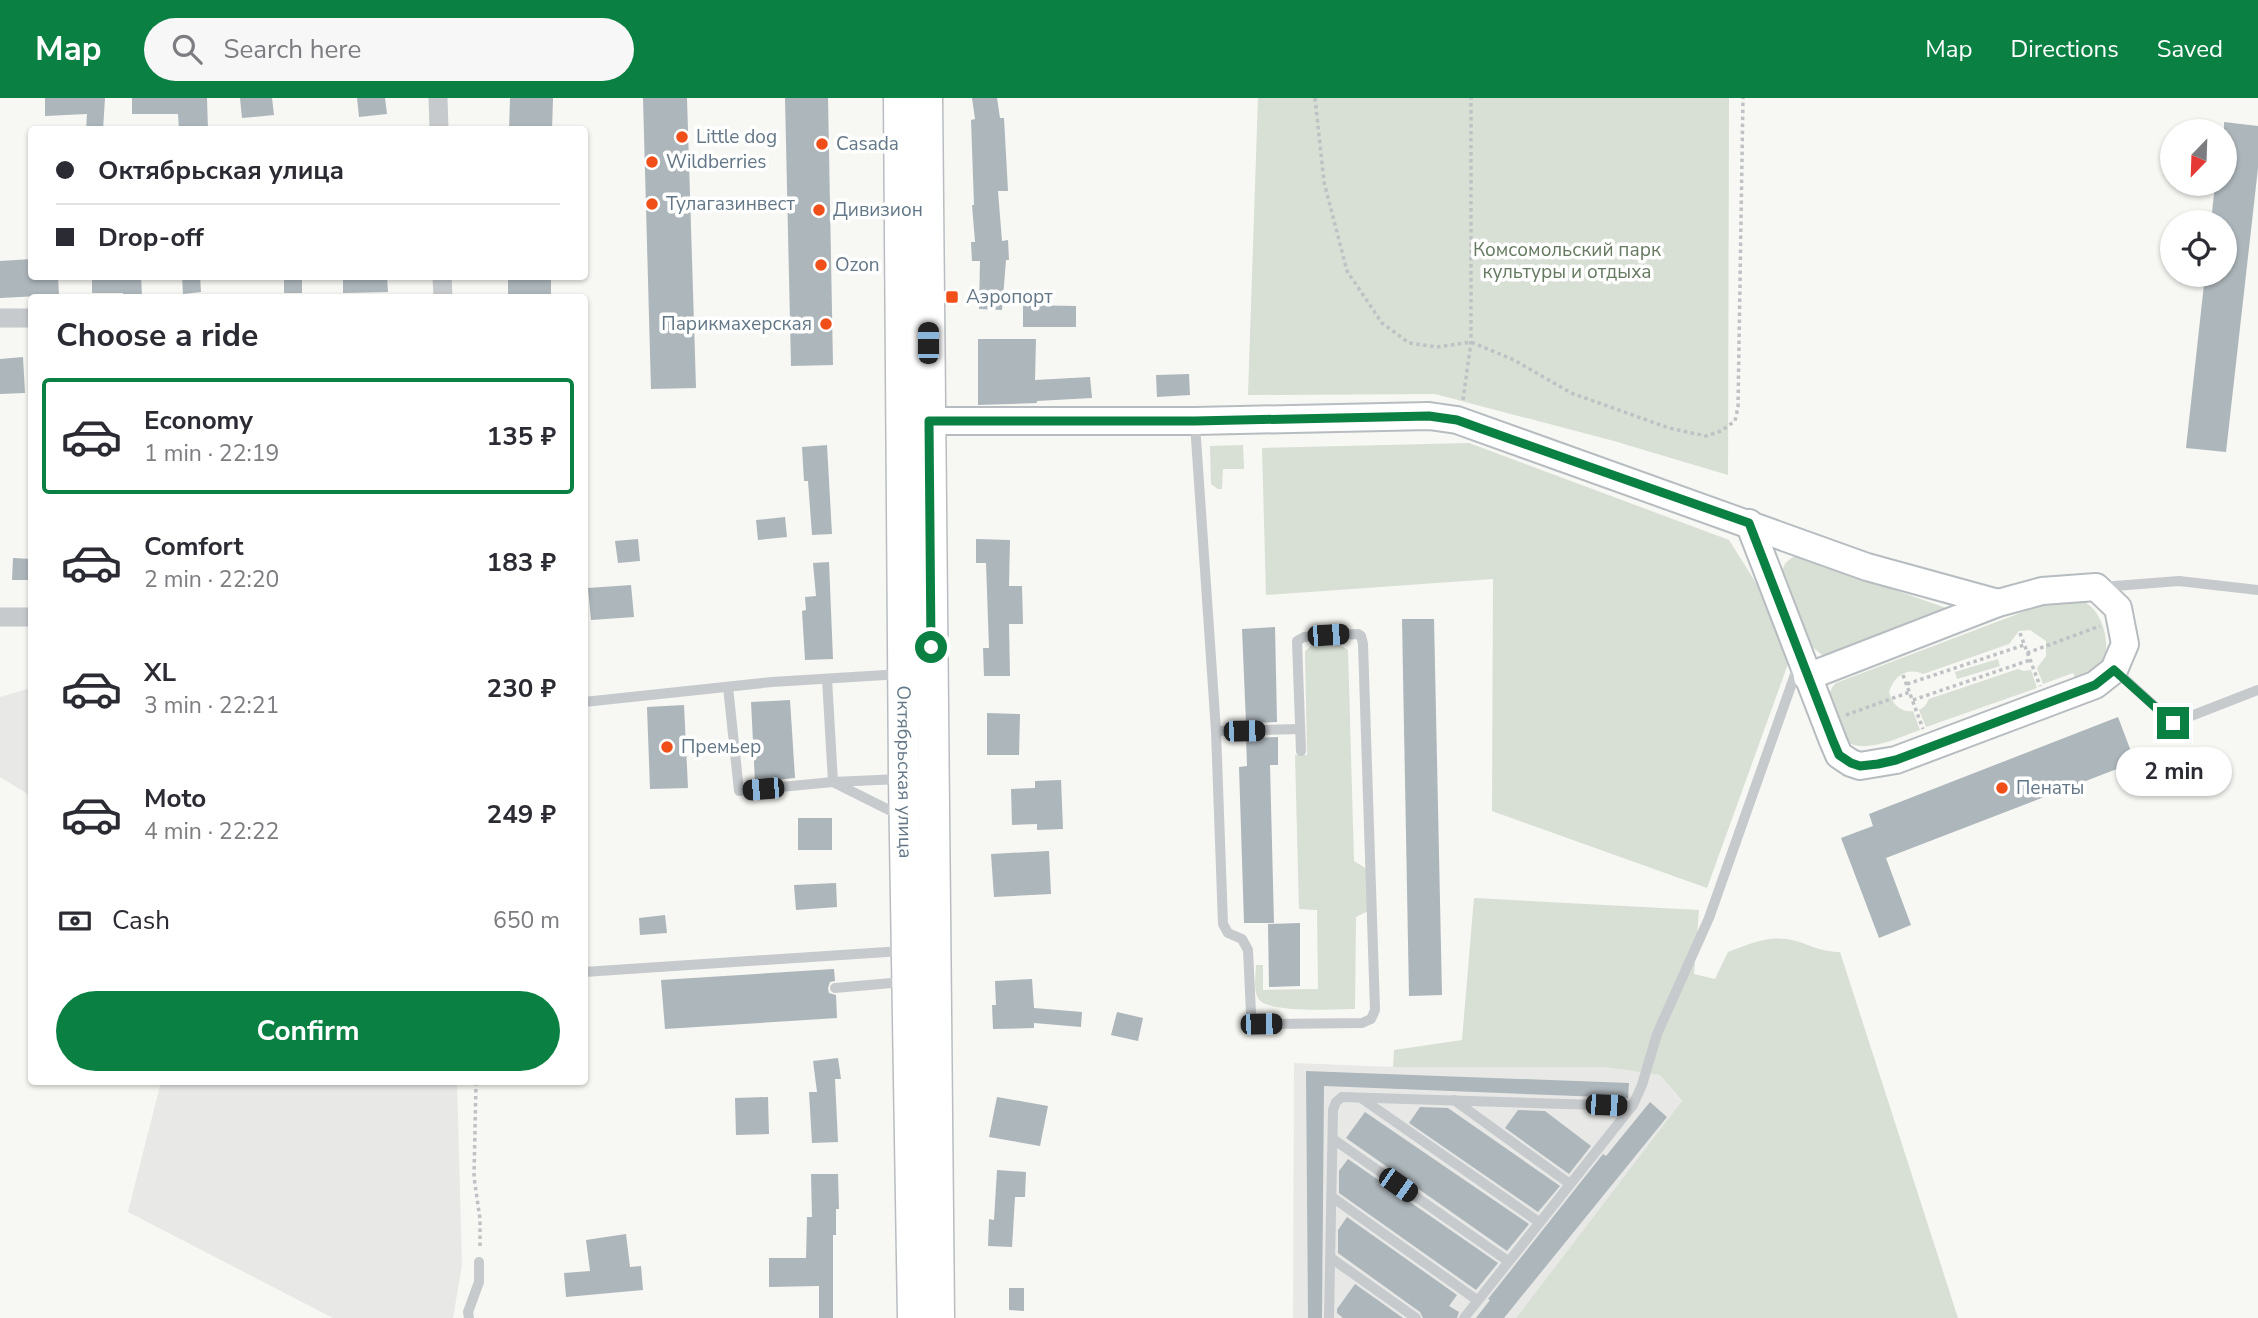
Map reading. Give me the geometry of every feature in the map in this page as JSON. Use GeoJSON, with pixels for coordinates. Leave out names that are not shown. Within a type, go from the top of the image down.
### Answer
{"type":"FeatureCollection","features":[{"type":"Feature","properties":{"kind":"main road","name":"Октябрьская улица"},"geometry":{"type":"LineString","coordinates":[[899,98],[915,421],[939,1318]]}},
{"type":"Feature","properties":{"kind":"main road","name":"Октябрьская улица"},"geometry":{"type":"LineString","coordinates":[[913,1318],[904,674],[927,98]]}},
{"type":"Feature","properties":{"kind":"street"},"geometry":{"type":"LineString","coordinates":[[438,98],[439,126]]}},
{"type":"Feature","properties":{"kind":"street"},"geometry":{"type":"LineString","coordinates":[[0,318],[28,318]]}},
{"type":"Feature","properties":{"kind":"street"},"geometry":{"type":"LineString","coordinates":[[915,421],[1195,421],[1429,416],[1457,420],[1908,580],[1998,603]]}},
{"type":"Feature","properties":{"kind":"street"},"geometry":{"type":"LineString","coordinates":[[1749,523],[1804,668],[1839,755],[1860,766],[1896,760],[2095,685],[2114,670],[2125,645],[2121,615],[2114,603],[2096,587],[2042,591],[1998,603],[1804,668]]}},
{"type":"Feature","properties":{"kind":"street"},"geometry":{"type":"LineString","coordinates":[[0,617],[28,617]]}},
{"type":"Feature","properties":{"kind":"lane"},"geometry":{"type":"LineString","coordinates":[[1195,421],[1216,731],[1223,924],[1228,933],[1242,939],[1248,950],[1252,1017],[1261,1024],[1362,1023],[1371,1019],[1375,1010],[1363,644],[1358,634],[1304,637],[1297,640],[1301,751]]}},
{"type":"Feature","properties":{"kind":"lane"},"geometry":{"type":"LineString","coordinates":[[2096,587],[2179,581],[2258,590]]}},
{"type":"Feature","properties":{"kind":"lane"},"geometry":{"type":"LineString","coordinates":[[1464,1318],[1632,1106],[1642,1085],[1657,1034],[1709,918],[1804,668]]}},
{"type":"Feature","properties":{"kind":"lane"},"geometry":{"type":"LineString","coordinates":[[2114,670],[2173,723],[2258,690]]}},
{"type":"Feature","properties":{"kind":"lane"},"geometry":{"type":"LineString","coordinates":[[588,702],[727,687],[904,674]]}},
{"type":"Feature","properties":{"kind":"lane"},"geometry":{"type":"LineString","coordinates":[[827,679],[832,782]]}},
{"type":"Feature","properties":{"kind":"lane"},"geometry":{"type":"LineString","coordinates":[[727,687],[739,791],[832,782],[904,779]]}},
{"type":"Feature","properties":{"kind":"lane"},"geometry":{"type":"LineString","coordinates":[[1216,731],[1299,729]]}},
{"type":"Feature","properties":{"kind":"lane"},"geometry":{"type":"LineString","coordinates":[[832,782],[904,818]]}},
{"type":"Feature","properties":{"kind":"lane"},"geometry":{"type":"LineString","coordinates":[[588,972],[906,951]]}},
{"type":"Feature","properties":{"kind":"lane"},"geometry":{"type":"LineString","coordinates":[[835,988],[907,982]]}},
{"type":"Feature","properties":{"kind":"lane"},"geometry":{"type":"LineString","coordinates":[[1329,1318],[1333,1110],[1342,1097],[1632,1106]]}},
{"type":"Feature","properties":{"kind":"lane"},"geometry":{"type":"LineString","coordinates":[[1360,1097],[1539,1222]]}},
{"type":"Feature","properties":{"kind":"lane"},"geometry":{"type":"LineString","coordinates":[[1454,1100],[1570,1184]]}},
{"type":"Feature","properties":{"kind":"lane"},"geometry":{"type":"LineString","coordinates":[[1333,1139],[1508,1261]]}},
{"type":"Feature","properties":{"kind":"lane"},"geometry":{"type":"LineString","coordinates":[[1332,1197],[1477,1300]]}},
{"type":"Feature","properties":{"kind":"lane"},"geometry":{"type":"LineString","coordinates":[[1331,1258],[1416,1318]]}},
{"type":"Feature","properties":{"kind":"lane"},"geometry":{"type":"LineString","coordinates":[[469,1318],[468,1312],[479,1282],[479,1262]]}},
{"type":"Feature","properties":{"kind":"path"},"geometry":{"type":"LineString","coordinates":[[1315,98],[1324,182],[1347,271],[1382,323],[1409,343],[1437,347],[1471,342],[1514,360],[1571,393],[1669,428],[1706,436],[1721,431],[1735,421],[1738,407],[1743,98]]}},
{"type":"Feature","properties":{"kind":"path"},"geometry":{"type":"LineString","coordinates":[[1457,420],[1463,401],[1471,342],[1471,98]]}},
{"type":"Feature","properties":{"kind":"path"},"geometry":{"type":"LineString","coordinates":[[2027,653],[2100,626]]}},
{"type":"Feature","properties":{"kind":"path"},"geometry":{"type":"LineString","coordinates":[[1906,684],[2024,645],[2020,633]]}},
{"type":"Feature","properties":{"kind":"path"},"geometry":{"type":"LineString","coordinates":[[1913,700],[2030,660]]}},
{"type":"Feature","properties":{"kind":"path"},"geometry":{"type":"LineString","coordinates":[[1903,675],[1930,747]]}},
{"type":"Feature","properties":{"kind":"path"},"geometry":{"type":"LineString","coordinates":[[1838,718],[1910,692]]}},
{"type":"Feature","properties":{"kind":"path"},"geometry":{"type":"LineString","coordinates":[[476,1085],[474,1177],[480,1219],[479,1262]]}},
{"type":"Feature","properties":{"kind":"shaded area"},"geometry":{"type":"Polygon","coordinates":[[[28,689],[28,794],[0,777],[0,697],[28,689]]]}},
{"type":"Feature","properties":{"kind":"shaded area"},"geometry":{"type":"Polygon","coordinates":[[[1294,1063],[1393,1067],[1604,1067],[1660,1075],[1682,1102],[1516,1318],[1293,1318],[1294,1063]]]}},
{"type":"Feature","properties":{"kind":"shaded area"},"geometry":{"type":"Polygon","coordinates":[[[160,1085],[457,1085],[462,1265],[453,1318],[333,1318],[128,1212],[160,1085]]]}},
{"type":"Feature","properties":{"kind":"green space","name":"Комсомольский парк культуры и отдыха"},"geometry":{"type":"Polygon","coordinates":[[[1258,98],[1729,98],[1728,475],[1614,441],[1435,394],[1248,395],[1258,98]]]}},
{"type":"Feature","properties":{"kind":"green space"},"geometry":{"type":"Polygon","coordinates":[[[1469,443],[1729,540],[1765,597],[1789,661],[1707,888],[1492,811],[1493,579],[1266,595],[1262,448],[1469,443]]]}},
{"type":"Feature","properties":{"kind":"green space"},"geometry":{"type":"Polygon","coordinates":[[[1243,445],[1244,469],[1223,469],[1222,489],[1218,489],[1211,484],[1210,446],[1243,445]]]}},
{"type":"Feature","properties":{"kind":"green space"},"geometry":{"type":"Polygon","coordinates":[[[1796,556],[1949,609],[1828,656],[1821,654],[1810,645],[1782,576],[1785,564],[1796,556]]]}},
{"type":"Feature","properties":{"kind":"green space"},"geometry":{"type":"Polygon","coordinates":[[[2074,599],[2086,603],[2094,610],[2102,625],[2106,643],[2104,660],[2100,667],[2078,685],[2073,673],[2043,684],[2037,668],[2046,656],[2046,641],[2030,630],[2019,631],[2009,644],[1923,674],[1907,672],[1894,681],[1890,696],[1901,709],[1913,711],[1920,730],[1871,746],[1852,744],[1843,737],[1830,701],[1831,690],[1836,683],[2044,604],[2074,599]]]}},
{"type":"Feature","properties":{"kind":"green space"},"geometry":{"type":"Polygon","coordinates":[[[1335,642],[1348,650],[1354,861],[1367,869],[1368,911],[1356,917],[1355,1009],[1287,1009],[1264,1003],[1258,998],[1255,986],[1256,965],[1263,965],[1263,990],[1318,989],[1317,910],[1299,909],[1295,755],[1307,755],[1305,651],[1313,644],[1335,642]]]}},
{"type":"Feature","properties":{"kind":"green space"},"geometry":{"type":"Polygon","coordinates":[[[1998,659],[2000,666],[1957,679],[1955,672],[1998,659]]]}},
{"type":"Feature","properties":{"kind":"green space"},"geometry":{"type":"Polygon","coordinates":[[[2018,669],[2031,670],[2037,688],[1926,727],[1919,710],[1929,699],[2018,669]]]}},
{"type":"Feature","properties":{"kind":"green space"},"geometry":{"type":"Polygon","coordinates":[[[1474,898],[1699,910],[1694,974],[1715,979],[1728,952],[1764,940],[1787,939],[1840,952],[1958,1318],[1516,1318],[1682,1101],[1660,1075],[1604,1067],[1393,1067],[1394,1050],[1462,1040],[1474,898]]]}},
{"type":"Feature","properties":{"kind":"building"},"geometry":{"type":"Polygon","coordinates":[[[45,98],[105,98],[103,126],[86,126],[87,114],[45,116],[45,98]]]}},
{"type":"Feature","properties":{"kind":"building"},"geometry":{"type":"Polygon","coordinates":[[[132,98],[207,98],[208,126],[179,126],[178,114],[132,114],[132,98]]]}},
{"type":"Feature","properties":{"kind":"building"},"geometry":{"type":"Polygon","coordinates":[[[240,98],[272,98],[274,115],[242,118],[240,98]]]}},
{"type":"Feature","properties":{"kind":"building"},"geometry":{"type":"Polygon","coordinates":[[[357,98],[385,98],[387,114],[359,117],[357,98]]]}},
{"type":"Feature","properties":{"kind":"building"},"geometry":{"type":"Polygon","coordinates":[[[510,98],[553,98],[552,126],[509,126],[510,98]]]}},
{"type":"Feature","properties":{"kind":"building"},"geometry":{"type":"Polygon","coordinates":[[[643,98],[687,98],[696,388],[651,389],[643,98]]]}},
{"type":"Feature","properties":{"kind":"building"},"geometry":{"type":"Polygon","coordinates":[[[785,98],[828,98],[833,365],[791,366],[785,98]]]}},
{"type":"Feature","properties":{"kind":"building"},"geometry":{"type":"Polygon","coordinates":[[[972,98],[997,98],[1000,118],[1004,118],[1008,191],[998,191],[1002,241],[1008,240],[1009,260],[1006,260],[1002,310],[979,309],[980,261],[972,261],[971,242],[975,242],[971,120],[975,119],[972,98]]]}},
{"type":"Feature","properties":{"kind":"building"},"geometry":{"type":"Polygon","coordinates":[[[2237,124],[2258,126],[2258,168],[2226,452],[2186,448],[2204,287],[2237,287],[2237,210],[2212,210],[2214,196],[2237,196],[2237,124]]]}},
{"type":"Feature","properties":{"kind":"building"},"geometry":{"type":"Polygon","coordinates":[[[28,259],[28,280],[58,280],[59,294],[0,298],[0,261],[28,259]]]}},
{"type":"Feature","properties":{"kind":"building"},"geometry":{"type":"Polygon","coordinates":[[[92,280],[141,280],[142,294],[92,293],[92,280]]]}},
{"type":"Feature","properties":{"kind":"building"},"geometry":{"type":"Polygon","coordinates":[[[182,280],[200,280],[201,292],[183,294],[182,280]]]}},
{"type":"Feature","properties":{"kind":"building"},"geometry":{"type":"Polygon","coordinates":[[[284,280],[302,280],[302,293],[284,293],[284,280]]]}},
{"type":"Feature","properties":{"kind":"building"},"geometry":{"type":"Polygon","coordinates":[[[343,280],[387,280],[388,292],[343,293],[343,280]]]}},
{"type":"Feature","properties":{"kind":"building"},"geometry":{"type":"Polygon","coordinates":[[[508,280],[551,280],[551,294],[508,294],[508,280]]]}},
{"type":"Feature","properties":{"kind":"building"},"geometry":{"type":"Polygon","coordinates":[[[1023,305],[1076,306],[1076,327],[1023,327],[1023,305]]]}},
{"type":"Feature","properties":{"kind":"building"},"geometry":{"type":"Polygon","coordinates":[[[978,339],[1036,339],[1035,380],[1090,377],[1092,398],[978,405],[978,339]]]}},
{"type":"Feature","properties":{"kind":"building"},"geometry":{"type":"Polygon","coordinates":[[[23,357],[25,393],[0,394],[0,359],[23,357]]]}},
{"type":"Feature","properties":{"kind":"building"},"geometry":{"type":"Polygon","coordinates":[[[1189,374],[1190,395],[1157,397],[1156,375],[1189,374]]]}},
{"type":"Feature","properties":{"kind":"building"},"geometry":{"type":"Polygon","coordinates":[[[827,445],[832,534],[812,535],[808,481],[804,481],[802,447],[827,445]]]}},
{"type":"Feature","properties":{"kind":"building"},"geometry":{"type":"Polygon","coordinates":[[[785,517],[787,537],[758,540],[756,520],[785,517]]]}},
{"type":"Feature","properties":{"kind":"building"},"geometry":{"type":"Polygon","coordinates":[[[638,539],[640,561],[618,563],[615,541],[638,539]]]}},
{"type":"Feature","properties":{"kind":"building"},"geometry":{"type":"Polygon","coordinates":[[[976,539],[1010,540],[1009,586],[1022,586],[1023,624],[1009,624],[1010,676],[984,676],[983,648],[989,648],[986,563],[976,563],[976,539]]]}},
{"type":"Feature","properties":{"kind":"building"},"geometry":{"type":"Polygon","coordinates":[[[13,558],[28,559],[28,580],[12,580],[13,558]]]}},
{"type":"Feature","properties":{"kind":"building"},"geometry":{"type":"Polygon","coordinates":[[[829,562],[833,659],[805,660],[802,611],[806,610],[805,597],[816,596],[813,563],[829,562]]]}},
{"type":"Feature","properties":{"kind":"building"},"geometry":{"type":"Polygon","coordinates":[[[631,585],[634,617],[591,620],[588,588],[631,585]]]}},
{"type":"Feature","properties":{"kind":"building"},"geometry":{"type":"Polygon","coordinates":[[[1402,619],[1434,619],[1442,995],[1409,996],[1402,619]]]}},
{"type":"Feature","properties":{"kind":"building"},"geometry":{"type":"Polygon","coordinates":[[[1275,627],[1277,722],[1246,723],[1242,629],[1275,627]]]}},
{"type":"Feature","properties":{"kind":"building"},"geometry":{"type":"Polygon","coordinates":[[[790,700],[795,778],[755,782],[751,702],[790,700]]]}},
{"type":"Feature","properties":{"kind":"building","name":"Премьер"},"geometry":{"type":"Polygon","coordinates":[[[684,705],[688,788],[650,789],[647,707],[684,705]]]}},
{"type":"Feature","properties":{"kind":"building"},"geometry":{"type":"Polygon","coordinates":[[[987,713],[1020,714],[1019,755],[987,755],[987,713]]]}},
{"type":"Feature","properties":{"kind":"building","name":"Пенаты"},"geometry":{"type":"Polygon","coordinates":[[[2118,717],[2135,762],[1886,858],[1911,925],[1879,938],[1841,838],[1873,826],[1869,814],[2118,717]]]}},
{"type":"Feature","properties":{"kind":"building"},"geometry":{"type":"Polygon","coordinates":[[[1278,737],[1278,765],[1270,765],[1274,923],[1244,923],[1239,767],[1247,766],[1246,738],[1278,737]]]}},
{"type":"Feature","properties":{"kind":"building"},"geometry":{"type":"Polygon","coordinates":[[[1061,780],[1063,829],[1037,830],[1037,824],[1012,825],[1011,789],[1035,788],[1035,781],[1061,780]]]}},
{"type":"Feature","properties":{"kind":"building"},"geometry":{"type":"Polygon","coordinates":[[[798,818],[832,818],[832,850],[798,850],[798,818]]]}},
{"type":"Feature","properties":{"kind":"building"},"geometry":{"type":"Polygon","coordinates":[[[1049,851],[1051,894],[994,897],[991,854],[1049,851]]]}},
{"type":"Feature","properties":{"kind":"building"},"geometry":{"type":"Polygon","coordinates":[[[836,883],[837,907],[796,910],[794,885],[836,883]]]}},
{"type":"Feature","properties":{"kind":"building"},"geometry":{"type":"Polygon","coordinates":[[[665,915],[667,933],[640,935],[639,918],[665,915]]]}},
{"type":"Feature","properties":{"kind":"building"},"geometry":{"type":"Polygon","coordinates":[[[1300,923],[1300,986],[1269,987],[1268,924],[1300,923]]]}},
{"type":"Feature","properties":{"kind":"building"},"geometry":{"type":"Polygon","coordinates":[[[834,969],[835,981],[830,982],[828,988],[829,993],[836,995],[837,1018],[665,1029],[661,980],[834,969]]]}},
{"type":"Feature","properties":{"kind":"building"},"geometry":{"type":"Polygon","coordinates":[[[1032,979],[1034,1008],[1082,1012],[1081,1027],[1034,1023],[1034,1028],[993,1029],[995,981],[1032,979]]]}},
{"type":"Feature","properties":{"kind":"building"},"geometry":{"type":"Polygon","coordinates":[[[1117,1012],[1143,1018],[1138,1041],[1111,1035],[1117,1012]]]}},
{"type":"Feature","properties":{"kind":"building"},"geometry":{"type":"Polygon","coordinates":[[[838,1058],[841,1079],[835,1079],[838,1142],[812,1143],[809,1092],[817,1092],[813,1061],[838,1058]]]}},
{"type":"Feature","properties":{"kind":"building"},"geometry":{"type":"Polygon","coordinates":[[[1306,1071],[1629,1083],[1628,1098],[1324,1086],[1322,1318],[1308,1318],[1306,1071]]]}},
{"type":"Feature","properties":{"kind":"building"},"geometry":{"type":"Polygon","coordinates":[[[768,1097],[769,1134],[736,1135],[735,1098],[768,1097]]]}},
{"type":"Feature","properties":{"kind":"building"},"geometry":{"type":"Polygon","coordinates":[[[997,1097],[1048,1106],[1040,1146],[989,1137],[997,1097]]]}},
{"type":"Feature","properties":{"kind":"building"},"geometry":{"type":"Polygon","coordinates":[[[1650,1102],[1667,1117],[1504,1318],[1476,1318],[1490,1300],[1488,1299],[1603,1154],[1606,1156],[1650,1102]]]}},
{"type":"Feature","properties":{"kind":"building"},"geometry":{"type":"Polygon","coordinates":[[[1420,1107],[1448,1108],[1560,1186],[1538,1212],[1409,1123],[1420,1107]]]}},
{"type":"Feature","properties":{"kind":"building"},"geometry":{"type":"Polygon","coordinates":[[[1518,1110],[1545,1111],[1591,1146],[1569,1174],[1505,1128],[1518,1110]]]}},
{"type":"Feature","properties":{"kind":"building"},"geometry":{"type":"Polygon","coordinates":[[[1365,1112],[1529,1224],[1507,1251],[1346,1138],[1365,1112]]]}},
{"type":"Feature","properties":{"kind":"building"},"geometry":{"type":"Polygon","coordinates":[[[1348,1159],[1498,1263],[1476,1290],[1339,1193],[1339,1171],[1348,1159]]]}},
{"type":"Feature","properties":{"kind":"building"},"geometry":{"type":"Polygon","coordinates":[[[997,1170],[1026,1172],[1025,1197],[1015,1197],[1012,1247],[988,1246],[989,1219],[994,1220],[997,1170]]]}},
{"type":"Feature","properties":{"kind":"building"},"geometry":{"type":"Polygon","coordinates":[[[811,1174],[838,1174],[839,1209],[836,1209],[836,1235],[833,1235],[833,1318],[819,1318],[819,1286],[769,1287],[769,1258],[806,1258],[807,1217],[812,1217],[811,1174]]]}},
{"type":"Feature","properties":{"kind":"building"},"geometry":{"type":"Polygon","coordinates":[[[1347,1217],[1457,1295],[1449,1306],[1459,1312],[1457,1318],[1423,1318],[1420,1312],[1338,1253],[1338,1230],[1347,1217]]]}},
{"type":"Feature","properties":{"kind":"building"},"geometry":{"type":"Polygon","coordinates":[[[626,1234],[630,1267],[641,1266],[643,1290],[566,1297],[564,1273],[590,1271],[586,1240],[626,1234]]]}},
{"type":"Feature","properties":{"kind":"building"},"geometry":{"type":"Polygon","coordinates":[[[1355,1284],[1403,1318],[1343,1318],[1337,1313],[1337,1309],[1355,1284]]]}},
{"type":"Feature","properties":{"kind":"building"},"geometry":{"type":"Polygon","coordinates":[[[1009,1288],[1024,1288],[1024,1311],[1009,1310],[1009,1288]]]}},
{"type":"Feature","properties":{"kind":"place","name":"Little dog"},"geometry":{"type":"Point","coordinates":[682,137]}},
{"type":"Feature","properties":{"kind":"place","name":"Casada"},"geometry":{"type":"Point","coordinates":[822,144]}},
{"type":"Feature","properties":{"kind":"place","name":"Wildberries"},"geometry":{"type":"Point","coordinates":[652,162]}},
{"type":"Feature","properties":{"kind":"place","name":"Тулагазинвест"},"geometry":{"type":"Point","coordinates":[652,204]}},
{"type":"Feature","properties":{"kind":"place","name":"Дивизион"},"geometry":{"type":"Point","coordinates":[819,210]}},
{"type":"Feature","properties":{"kind":"place","name":"Ozon"},"geometry":{"type":"Point","coordinates":[821,265]}},
{"type":"Feature","properties":{"kind":"place","name":"Аэропорт"},"geometry":{"type":"Point","coordinates":[952,297]}},
{"type":"Feature","properties":{"kind":"place","name":"Парикмахерская"},"geometry":{"type":"Point","coordinates":[826,324]}},
{"type":"Feature","properties":{"kind":"place","name":"Премьер"},"geometry":{"type":"Point","coordinates":[667,747]}},
{"type":"Feature","properties":{"kind":"place","name":"Пенаты"},"geometry":{"type":"Point","coordinates":[2002,788]}},
{"type":"Feature","properties":{"kind":"route"},"geometry":{"type":"LineString","coordinates":[[931,647],[929,421],[1195,421],[1429,416],[1457,420],[1749,523],[1833,741],[1839,755],[1851,763],[1860,766],[1896,760],[2095,685],[2114,670],[2173,723]]}}]}
